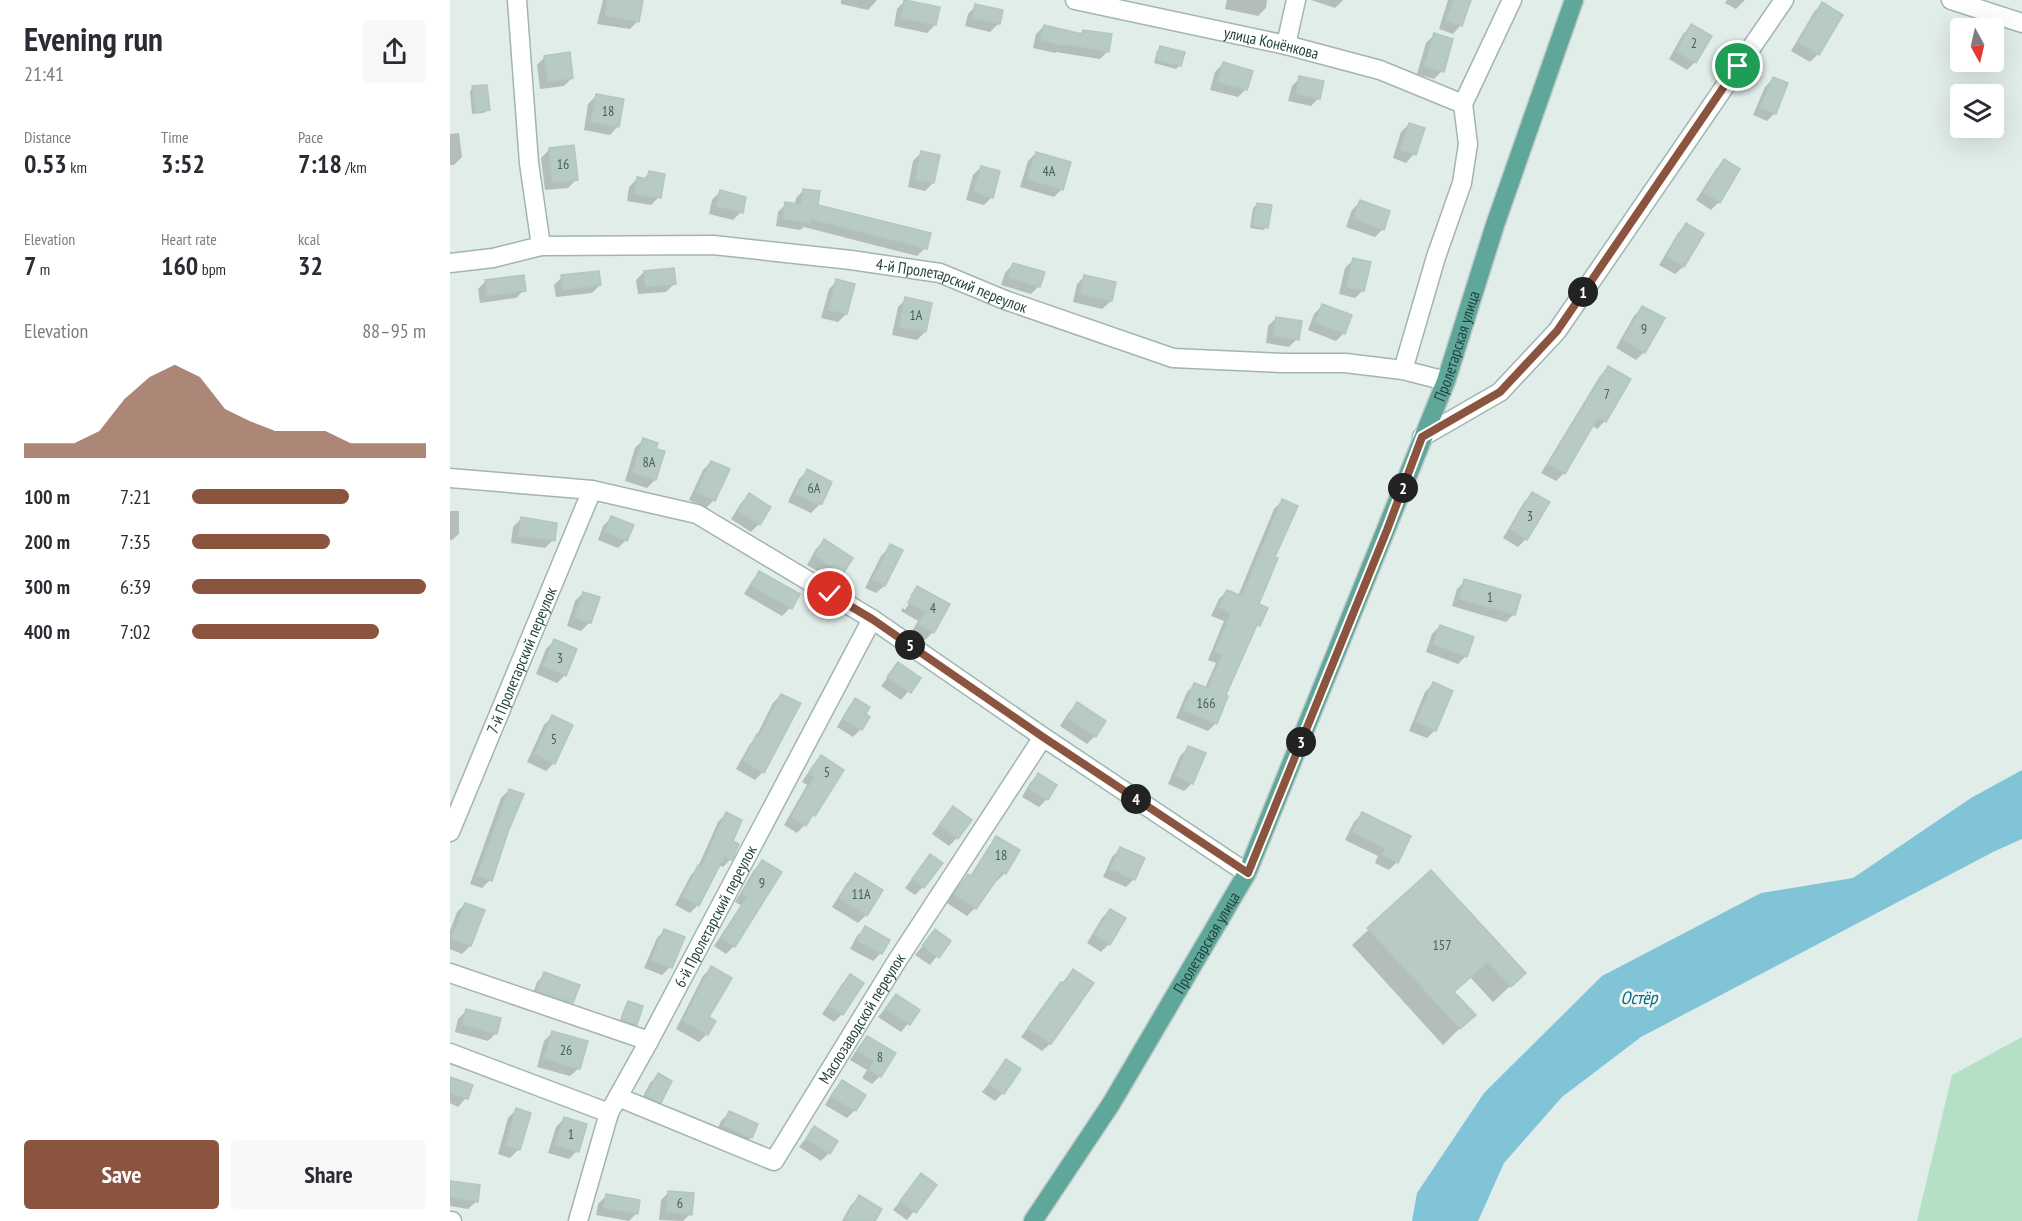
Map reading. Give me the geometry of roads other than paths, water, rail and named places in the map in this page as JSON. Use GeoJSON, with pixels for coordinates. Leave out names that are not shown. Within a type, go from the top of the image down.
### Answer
{"type":"FeatureCollection","features":[{"type":"Feature","properties":{"kind":"main road","name":"Пролетарская улица"},"geometry":{"type":"LineString","coordinates":[[1033,1221],[1111,1104],[1248,873],[1446,381],[1494,225],[1574,0]]}},
{"type":"Feature","properties":{"kind":"street"},"geometry":{"type":"LineString","coordinates":[[517,0],[529,163],[541,246]]}},
{"type":"Feature","properties":{"kind":"street","name":"улица Конёнкова"},"geometry":{"type":"LineString","coordinates":[[1075,0],[1286,45],[1380,70],[1463,104]]}},
{"type":"Feature","properties":{"kind":"street"},"geometry":{"type":"LineString","coordinates":[[1286,45],[1296,0]]}},
{"type":"Feature","properties":{"kind":"street"},"geometry":{"type":"LineString","coordinates":[[1403,370],[1436,257],[1462,183],[1468,144],[1463,104],[1512,0]]}},
{"type":"Feature","properties":{"kind":"street"},"geometry":{"type":"LineString","coordinates":[[1422,437],[1500,392],[1557,331],[1784,0]]}},
{"type":"Feature","properties":{"kind":"street"},"geometry":{"type":"LineString","coordinates":[[1951,0],[2022,23]]}},
{"type":"Feature","properties":{"kind":"street","name":"4-й Пролетарский переулок"},"geometry":{"type":"LineString","coordinates":[[450,263],[493,258],[541,246],[713,245],[851,260],[940,273],[1005,300],[1173,358],[1283,363],[1345,363],[1403,370],[1446,381]]}},
{"type":"Feature","properties":{"kind":"street"},"geometry":{"type":"LineString","coordinates":[[450,478],[592,490],[697,514],[872,619],[1043,737],[1248,873]]}},
{"type":"Feature","properties":{"kind":"street","name":"7-й Пролетарский переулок"},"geometry":{"type":"LineString","coordinates":[[450,832],[592,490]]}},
{"type":"Feature","properties":{"kind":"street","name":"6-й Пролетарский переулок"},"geometry":{"type":"LineString","coordinates":[[578,1221],[614,1105],[872,619]]}},
{"type":"Feature","properties":{"kind":"street","name":"Маслозаводской переулок"},"geometry":{"type":"LineString","coordinates":[[614,1105],[774,1161],[895,964],[1043,737]]}},
{"type":"Feature","properties":{"kind":"street"},"geometry":{"type":"LineString","coordinates":[[450,973],[650,1041]]}},
{"type":"Feature","properties":{"kind":"street"},"geometry":{"type":"LineString","coordinates":[[450,1053],[614,1105]]}},
{"type":"Feature","properties":{"kind":"water","name":"Остёр"},"geometry":{"type":"Polygon","coordinates":[[[2022,770],[2022,839],[1995,851],[1641,1037],[1562,1097],[1504,1163],[1478,1221],[1412,1221],[1417,1193],[1484,1093],[1602,976],[1761,893],[1853,878],[1971,798],[2022,770]]]}}]}
